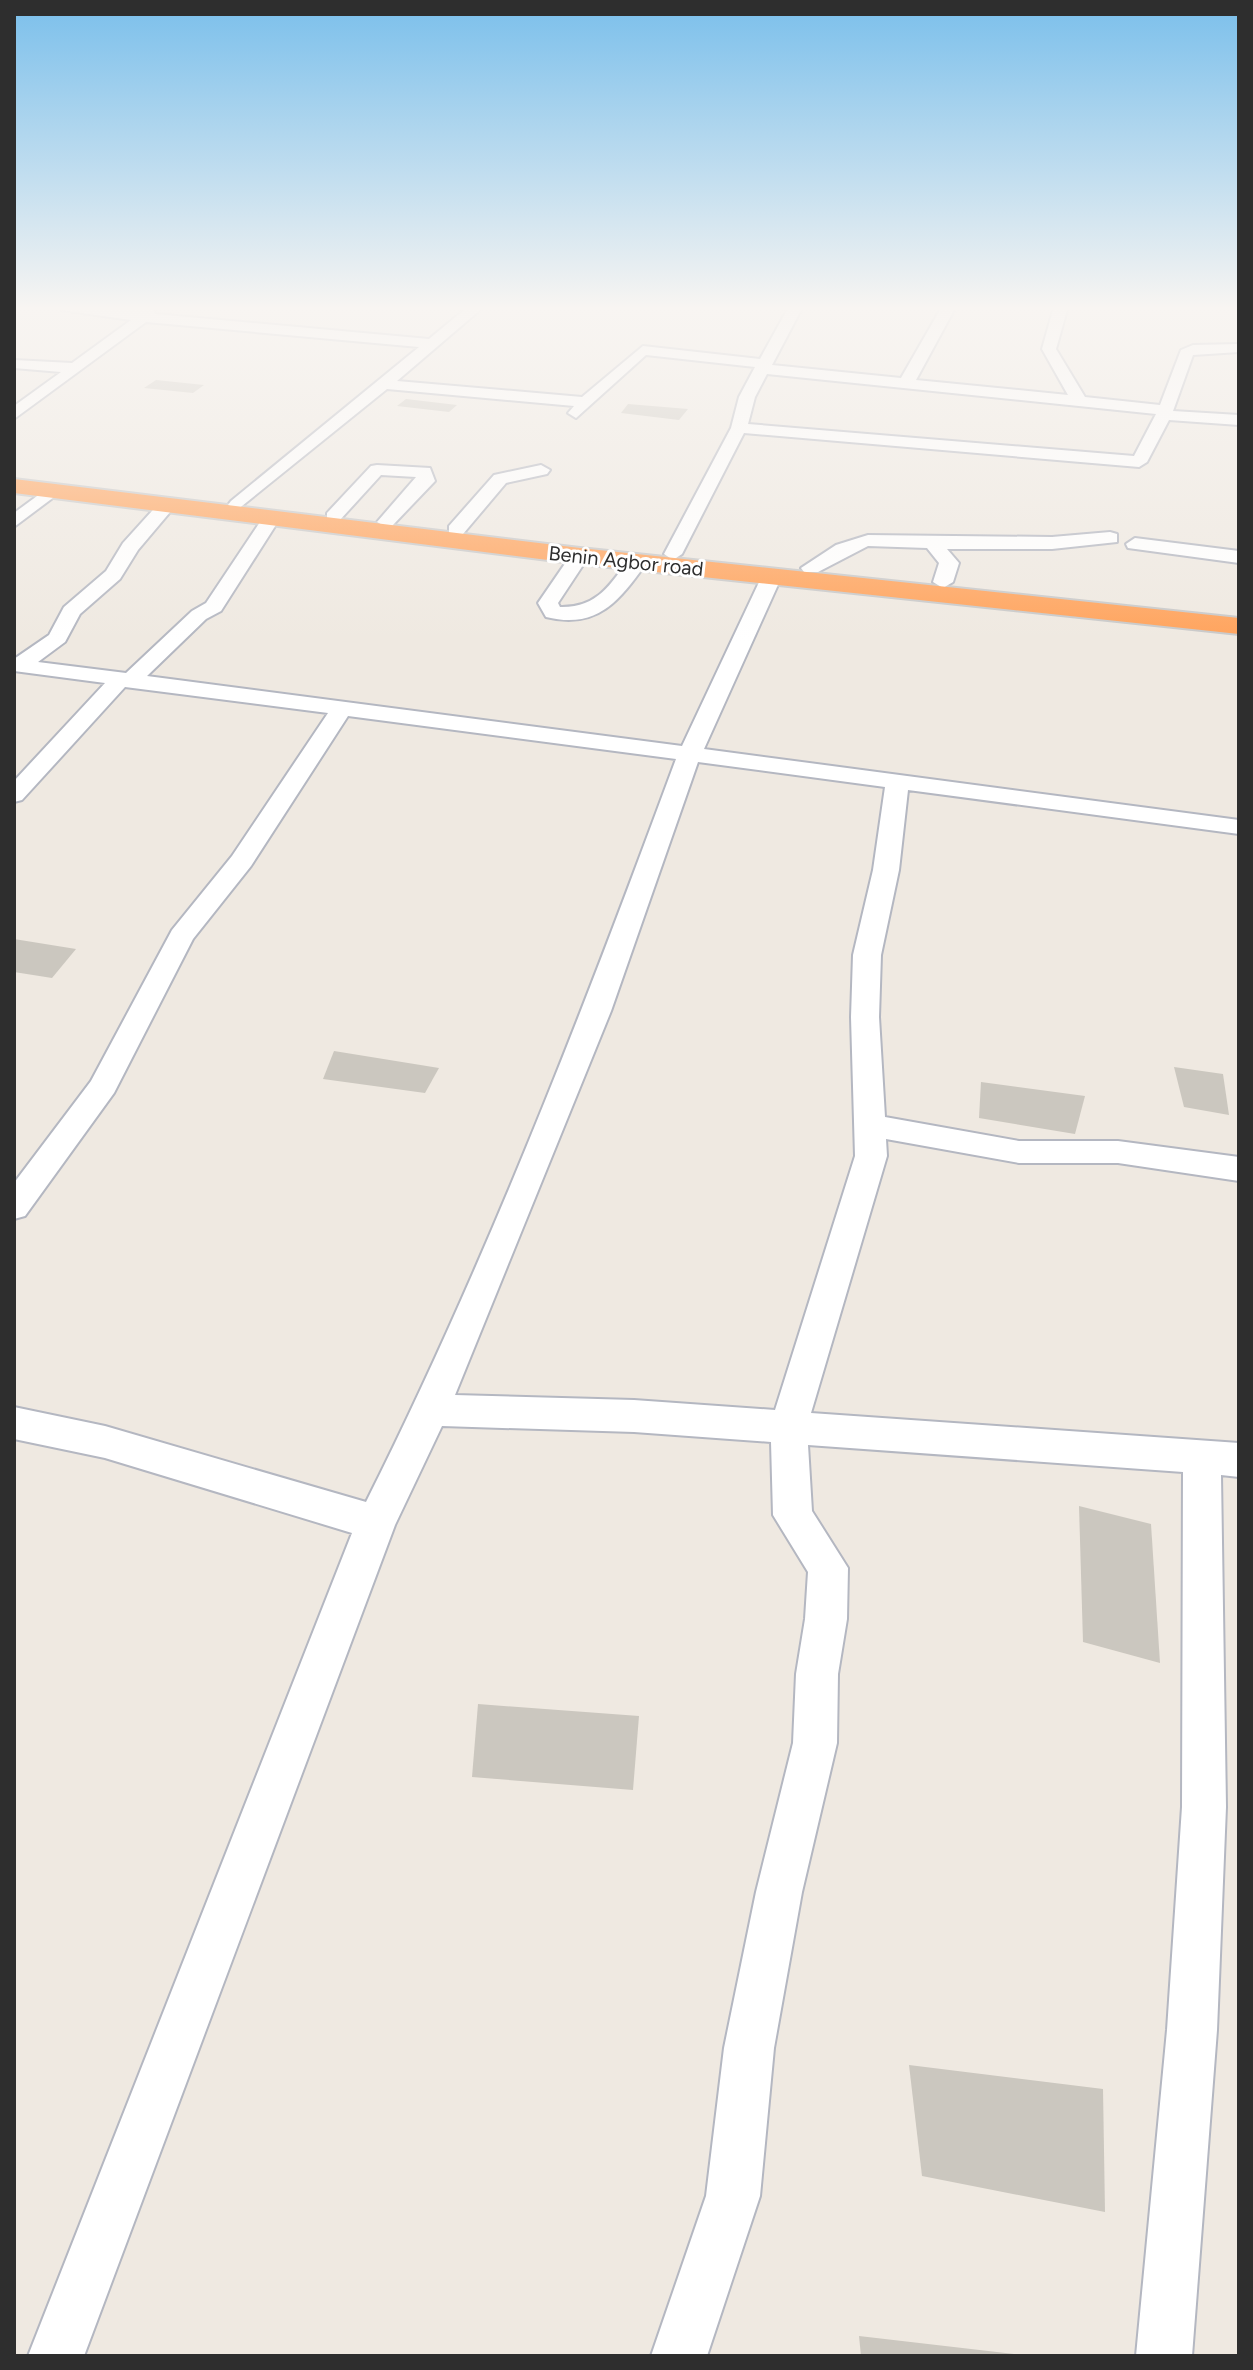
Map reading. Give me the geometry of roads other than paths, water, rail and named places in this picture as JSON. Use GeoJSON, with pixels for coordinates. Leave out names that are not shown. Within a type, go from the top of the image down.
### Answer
{"type":"FeatureCollection","features":[{"type":"Feature","properties":{"kind":"highway","name":"Benin Agbor road"},"geometry":{"type":"LineString","coordinates":[[14,478],[333,517],[1239,612]]}},
{"type":"Feature","properties":{"kind":"highway","name":"Benin Agbor road"},"geometry":{"type":"LineString","coordinates":[[14,486],[270,520],[771,578],[1239,626]]}},
{"type":"Feature","properties":{"kind":"street"},"geometry":{"type":"LineString","coordinates":[[237,505],[339,421]]}},
{"type":"Feature","properties":{"kind":"street"},"geometry":{"type":"LineString","coordinates":[[673,554],[740,421]]}},
{"type":"Feature","properties":{"kind":"street"},"geometry":{"type":"LineString","coordinates":[[739,428],[1133,463],[1143,458],[1161,421]]}},
{"type":"Feature","properties":{"kind":"street"},"geometry":{"type":"LineString","coordinates":[[333,517],[377,470],[424,472],[426,481],[386,522]]}},
{"type":"Feature","properties":{"kind":"street"},"geometry":{"type":"LineString","coordinates":[[456,530],[500,479],[541,470]]}},
{"type":"Feature","properties":{"kind":"street"},"geometry":{"type":"LineString","coordinates":[[14,522],[52,490]]}},
{"type":"Feature","properties":{"kind":"street"},"geometry":{"type":"LineString","coordinates":[[16,665],[58,638],[71,611],[113,575],[130,547],[167,505]]}},
{"type":"Feature","properties":{"kind":"street"},"geometry":{"type":"LineString","coordinates":[[14,795],[124,681],[199,615],[214,607],[238,565],[270,520]]}},
{"type":"Feature","properties":{"kind":"street"},"geometry":{"type":"LineString","coordinates":[[811,568],[844,544],[872,539],[933,543],[1052,543],[1110,538]]}},
{"type":"Feature","properties":{"kind":"street"},"geometry":{"type":"LineString","coordinates":[[933,543],[949,563],[943,582]]}},
{"type":"Feature","properties":{"kind":"street"},"geometry":{"type":"LineString","coordinates":[[1135,544],[1239,557]]}},
{"type":"Feature","properties":{"kind":"street"},"geometry":{"type":"LineString","coordinates":[[580,556],[548,603],[553,613],[584,615],[602,607],[637,562]]}},
{"type":"Feature","properties":{"kind":"street"},"geometry":{"type":"LineString","coordinates":[[56,2356],[376,1523],[431,1410],[597,1011],[689,756],[771,578]]}},
{"type":"Feature","properties":{"kind":"street"},"geometry":{"type":"LineString","coordinates":[[16,665],[1239,827]]}},
{"type":"Feature","properties":{"kind":"street"},"geometry":{"type":"LineString","coordinates":[[14,1207],[103,1086],[181,936],[242,861],[341,710]]}},
{"type":"Feature","properties":{"kind":"street"},"geometry":{"type":"LineString","coordinates":[[679,2356],[733,2196],[749,2048],[779,1892],[815,1743],[817,1674],[828,1568],[792,1515],[794,1496],[788,1427],[871,1156],[865,1017],[867,955],[886,870],[897,784]]}},
{"type":"Feature","properties":{"kind":"street"},"geometry":{"type":"LineString","coordinates":[[870,1125],[1019,1152],[1118,1152],[1239,1169]]}},
{"type":"Feature","properties":{"kind":"street"},"geometry":{"type":"LineString","coordinates":[[431,1410],[634,1416],[1220,1459],[1192,2030],[1164,2356]]}},
{"type":"Feature","properties":{"kind":"street"},"geometry":{"type":"LineString","coordinates":[[14,1423],[105,1442],[376,1523]]}}]}
